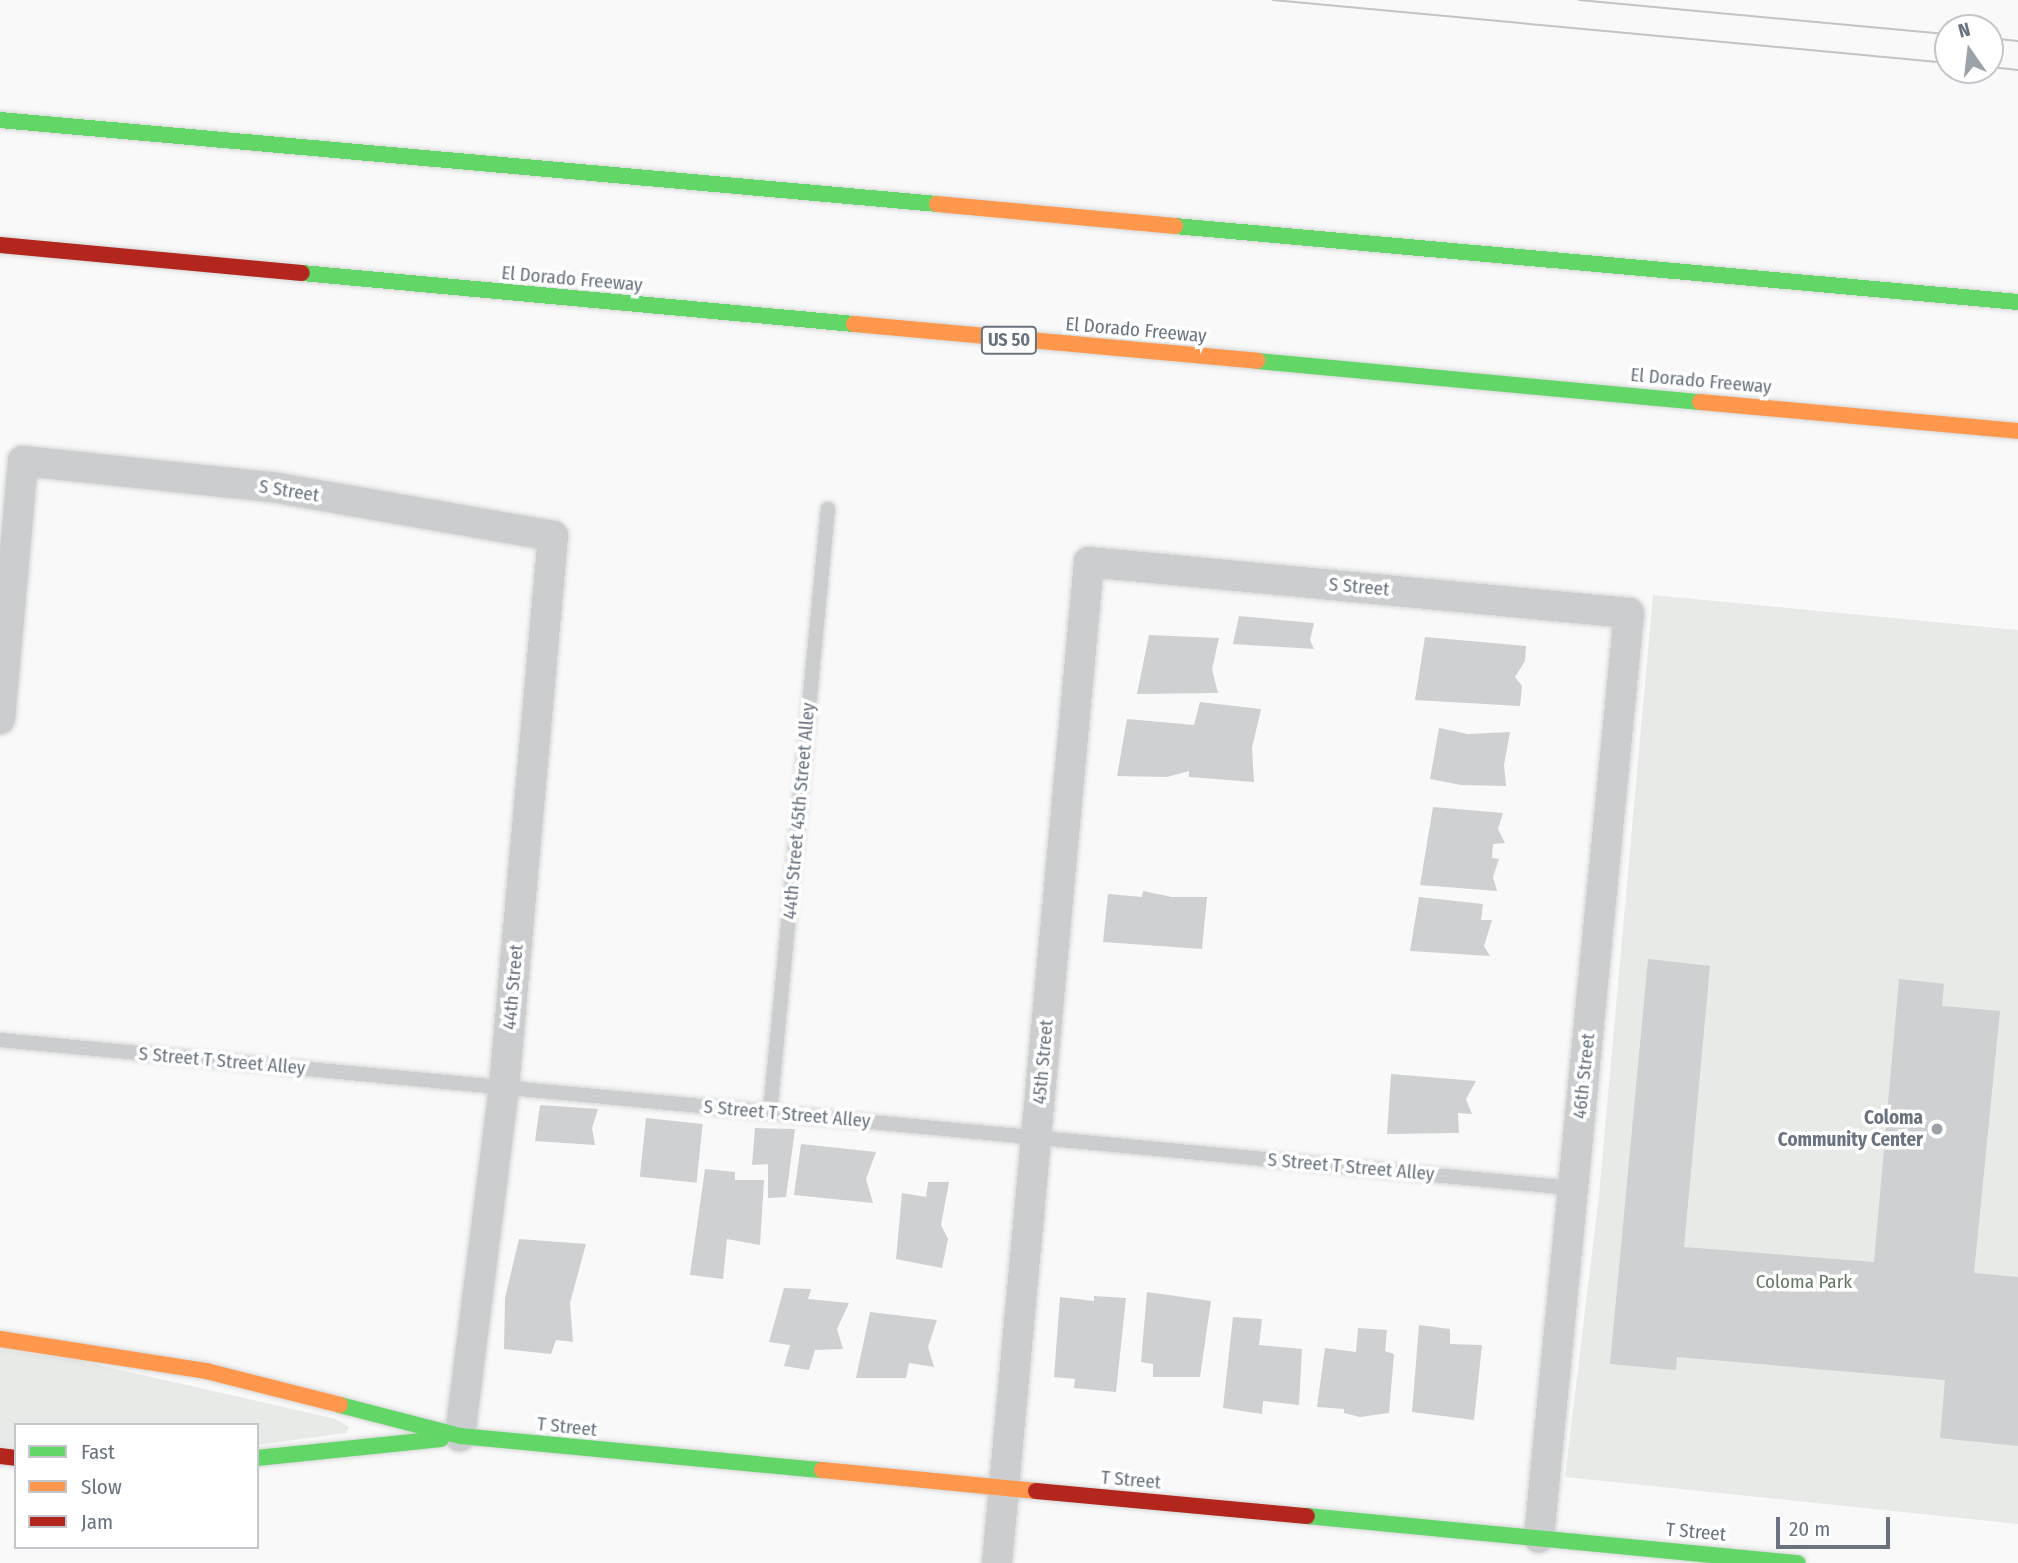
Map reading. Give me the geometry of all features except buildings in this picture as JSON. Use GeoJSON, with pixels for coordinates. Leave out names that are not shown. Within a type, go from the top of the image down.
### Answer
{"type":"FeatureCollection","features":[{"type":"Feature","properties":{"kind":"main road"},"geometry":{"type":"LineString","coordinates":[[0,120],[2018,302]]}},
{"type":"Feature","properties":{"kind":"main road","name":"El Dorado Freeway"},"geometry":{"type":"LineString","coordinates":[[0,245],[2018,431]]}},
{"type":"Feature","properties":{"kind":"main road","name":"T Street"},"geometry":{"type":"LineString","coordinates":[[0,1339],[206,1371],[460,1436],[1798,1563]]}},
{"type":"Feature","properties":{"kind":"main road","name":"T Street"},"geometry":{"type":"LineString","coordinates":[[259,1458],[460,1436]]}},
{"type":"Feature","properties":{"kind":"street","name":"S Street"},"geometry":{"type":"LineString","coordinates":[[0,719],[23,461],[278,488],[553,536]]}},
{"type":"Feature","properties":{"kind":"street","name":"44th Street"},"geometry":{"type":"LineString","coordinates":[[460,1436],[504,1087],[553,536]]}},
{"type":"Feature","properties":{"kind":"street","name":"S Street"},"geometry":{"type":"LineString","coordinates":[[1089,562],[1629,613]]}},
{"type":"Feature","properties":{"kind":"street","name":"45th Street"},"geometry":{"type":"LineString","coordinates":[[998,1563],[1089,562]]}},
{"type":"Feature","properties":{"kind":"street","name":"46th Street"},"geometry":{"type":"LineString","coordinates":[[1539,1538],[1629,613]]}},
{"type":"Feature","properties":{"kind":"lane","name":"44th Street 45th Street Alley"},"geometry":{"type":"LineString","coordinates":[[770,1112],[828,509]]}},
{"type":"Feature","properties":{"kind":"lane","name":"S Street T Street Alley"},"geometry":{"type":"LineString","coordinates":[[0,1040],[1573,1188]]}},
{"type":"Feature","properties":{"kind":"green space","name":"Coloma Park"},"geometry":{"type":"Polygon","coordinates":[[[1653,595],[2018,630],[2018,1524],[1565,1477],[1599,1195],[1653,595]]]}},
{"type":"Feature","properties":{"kind":"green space"},"geometry":{"type":"Polygon","coordinates":[[[0,1350],[72,1359],[336,1419],[349,1427],[346,1433],[259,1445],[259,1423],[14,1423],[14,1447],[0,1446],[0,1350]]]}},
{"type":"Feature","properties":{"kind":"tram line"},"geometry":{"type":"LineString","coordinates":[[1273,0],[1934,62]]}},
{"type":"Feature","properties":{"kind":"tram line"},"geometry":{"type":"LineString","coordinates":[[1579,0],[1934,33]]}},
{"type":"Feature","properties":{"kind":"tram line"},"geometry":{"type":"LineString","coordinates":[[2004,40],[2018,41]]}},
{"type":"Feature","properties":{"kind":"tram line"},"geometry":{"type":"LineString","coordinates":[[2004,68],[2018,70]]}},
{"type":"Feature","properties":{"kind":"traffic: fast"},"geometry":{"type":"LineString","coordinates":[[0,120],[937,204]]}},
{"type":"Feature","properties":{"kind":"traffic: fast"},"geometry":{"type":"LineString","coordinates":[[1175,226],[2018,302]]}},
{"type":"Feature","properties":{"kind":"traffic: fast"},"geometry":{"type":"LineString","coordinates":[[302,273],[854,324]]}},
{"type":"Feature","properties":{"kind":"traffic: fast"},"geometry":{"type":"LineString","coordinates":[[1257,361],[1700,402]]}},
{"type":"Feature","properties":{"kind":"traffic: fast"},"geometry":{"type":"LineString","coordinates":[[340,1405],[460,1436],[822,1470]]}},
{"type":"Feature","properties":{"kind":"traffic: fast"},"geometry":{"type":"LineString","coordinates":[[259,1458],[441,1439]]}},
{"type":"Feature","properties":{"kind":"traffic: fast"},"geometry":{"type":"LineString","coordinates":[[1307,1516],[1798,1563]]}},
{"type":"Feature","properties":{"kind":"traffic: slow"},"geometry":{"type":"LineString","coordinates":[[937,204],[1175,226]]}},
{"type":"Feature","properties":{"kind":"traffic: slow"},"geometry":{"type":"LineString","coordinates":[[854,324],[1257,361]]}},
{"type":"Feature","properties":{"kind":"traffic: slow"},"geometry":{"type":"LineString","coordinates":[[1700,402],[2018,431]]}},
{"type":"Feature","properties":{"kind":"traffic: slow"},"geometry":{"type":"LineString","coordinates":[[0,1339],[206,1371],[340,1405]]}},
{"type":"Feature","properties":{"kind":"traffic: slow"},"geometry":{"type":"LineString","coordinates":[[822,1470],[1036,1491]]}},
{"type":"Feature","properties":{"kind":"traffic: jam"},"geometry":{"type":"LineString","coordinates":[[0,245],[302,273]]}},
{"type":"Feature","properties":{"kind":"traffic: jam"},"geometry":{"type":"LineString","coordinates":[[0,1456],[14,1458]]}},
{"type":"Feature","properties":{"kind":"traffic: jam"},"geometry":{"type":"LineString","coordinates":[[1036,1491],[1307,1516]]}},
{"type":"Feature","properties":{"kind":"place","name":"Coloma Community Center"},"geometry":{"type":"Point","coordinates":[1937,1129]}}]}
